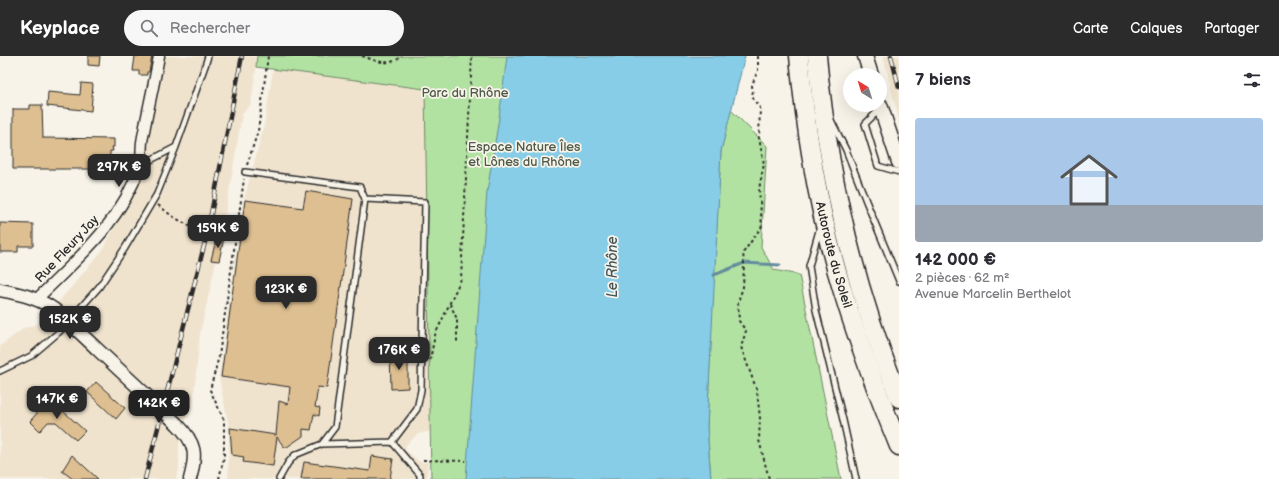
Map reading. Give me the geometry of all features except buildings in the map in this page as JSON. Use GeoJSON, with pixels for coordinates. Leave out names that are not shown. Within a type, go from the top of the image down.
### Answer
{"type":"FeatureCollection","features":[{"type":"Feature","properties":{"kind":"highway","name":"Autoroute du Soleil"},"geometry":{"type":"LineString","coordinates":[[798,56],[806,123],[823,216],[842,291],[879,398],[899,446]]}},
{"type":"Feature","properties":{"kind":"highway","name":"Autoroute du Soleil"},"geometry":{"type":"LineString","coordinates":[[817,56],[821,99],[832,165],[850,249],[871,321],[899,398]]}},
{"type":"Feature","properties":{"kind":"main road"},"geometry":{"type":"LineString","coordinates":[[865,56],[869,68]]}},
{"type":"Feature","properties":{"kind":"main road"},"geometry":{"type":"LineString","coordinates":[[882,112],[899,162]]}},
{"type":"Feature","properties":{"kind":"street","name":"Rue Fleury Jay"},"geometry":{"type":"LineString","coordinates":[[37,300],[93,244],[118,213],[129,193],[140,165],[142,143],[160,56]]}},
{"type":"Feature","properties":{"kind":"street"},"geometry":{"type":"LineString","coordinates":[[0,290],[20,294],[37,300],[48,305],[60,314],[177,424],[190,438],[194,451],[193,467],[190,479]]}},
{"type":"Feature","properties":{"kind":"lane"},"geometry":{"type":"LineString","coordinates":[[0,372],[31,356],[59,332],[99,287],[125,248],[157,194],[176,147],[208,56]]}},
{"type":"Feature","properties":{"kind":"lane"},"geometry":{"type":"LineString","coordinates":[[821,99],[846,150],[899,281]]}},
{"type":"Feature","properties":{"kind":"lane"},"geometry":{"type":"LineString","coordinates":[[875,112],[865,124],[878,166],[899,172]]}},
{"type":"Feature","properties":{"kind":"lane"},"geometry":{"type":"LineString","coordinates":[[140,165],[176,147]]}},
{"type":"Feature","properties":{"kind":"lane"},"geometry":{"type":"LineString","coordinates":[[245,172],[360,187],[366,199],[335,427],[322,444]]}},
{"type":"Feature","properties":{"kind":"lane"},"geometry":{"type":"LineString","coordinates":[[366,199],[425,202],[421,390],[417,409],[392,442]]}},
{"type":"Feature","properties":{"kind":"lane"},"geometry":{"type":"LineString","coordinates":[[823,216],[810,256],[809,266],[816,310],[856,479]]}},
{"type":"Feature","properties":{"kind":"lane"},"geometry":{"type":"LineString","coordinates":[[280,479],[288,463],[295,455],[322,444],[392,442]]}},
{"type":"Feature","properties":{"kind":"lane"},"geometry":{"type":"LineString","coordinates":[[392,442],[420,475],[420,479]]}},
{"type":"Feature","properties":{"kind":"path"},"geometry":{"type":"LineString","coordinates":[[219,479],[224,457],[224,420],[210,390],[219,356],[245,172],[258,131],[268,66],[268,56]]}},
{"type":"Feature","properties":{"kind":"path"},"geometry":{"type":"LineString","coordinates":[[362,56],[383,63],[397,60],[402,56]]}},
{"type":"Feature","properties":{"kind":"path"},"geometry":{"type":"LineString","coordinates":[[430,360],[435,334],[461,279],[472,56]]}},
{"type":"Feature","properties":{"kind":"path"},"geometry":{"type":"LineString","coordinates":[[758,56],[758,70],[752,85],[753,99],[760,108],[759,138],[764,164],[759,188],[762,226],[743,253],[743,287],[738,302],[739,321],[746,331],[741,347],[757,391],[760,418],[759,440],[769,479]]}},
{"type":"Feature","properties":{"kind":"path"},"geometry":{"type":"LineString","coordinates":[[153,201],[172,216],[200,232],[235,239]]}},
{"type":"Feature","properties":{"kind":"path"},"geometry":{"type":"LineString","coordinates":[[450,304],[457,319],[457,343]]}},
{"type":"Feature","properties":{"kind":"path"},"geometry":{"type":"LineString","coordinates":[[423,460],[466,461]]}},
{"type":"Feature","properties":{"kind":"shaded area"},"geometry":{"type":"Polygon","coordinates":[[[161,56],[258,56],[251,104],[242,114],[222,234],[200,334],[193,403],[182,427],[179,445],[179,469],[176,479],[0,479],[0,346],[24,328],[51,320],[56,312],[55,306],[102,251],[141,178],[161,56]]]}},
{"type":"Feature","properties":{"kind":"shaded area"},"geometry":{"type":"Polygon","coordinates":[[[883,56],[899,56],[899,121],[887,68],[883,56]]]}},
{"type":"Feature","properties":{"kind":"shaded area"},"geometry":{"type":"Polygon","coordinates":[[[274,63],[426,84],[431,431],[418,434],[406,445],[405,450],[420,462],[428,462],[427,479],[228,479],[229,428],[219,377],[244,199],[264,126],[274,63]]]}},
{"type":"Feature","properties":{"kind":"green space","name":"Espace Nature Îles et Lônes du Rhône"},"geometry":{"type":"Polygon","coordinates":[[[257,56],[629,56],[600,479],[431,479],[425,89],[256,67],[257,56]]]}},
{"type":"Feature","properties":{"kind":"green space"},"geometry":{"type":"Polygon","coordinates":[[[731,110],[767,146],[761,247],[774,270],[799,275],[841,479],[711,479],[707,427],[714,275],[721,151],[731,110]]]}},
{"type":"Feature","properties":{"kind":"water","name":"Le Rhône"},"geometry":{"type":"Polygon","coordinates":[[[507,56],[745,56],[721,151],[707,427],[711,479],[466,479],[487,192],[507,56]]]}},
{"type":"Feature","properties":{"kind":"waterway"},"geometry":{"type":"LineString","coordinates":[[714,275],[744,263],[780,265]]}},
{"type":"Feature","properties":{"kind":"railway"},"geometry":{"type":"LineString","coordinates":[[145,479],[207,234],[242,56]]}},
{"type":"Feature","properties":{"kind":"railway"},"geometry":{"type":"LineString","coordinates":[[891,56],[899,87]]}},
{"type":"Feature","properties":{"kind":"park label","name":"Parc du Rhône"},"geometry":{"type":"Point","coordinates":[465,93]}}]}
